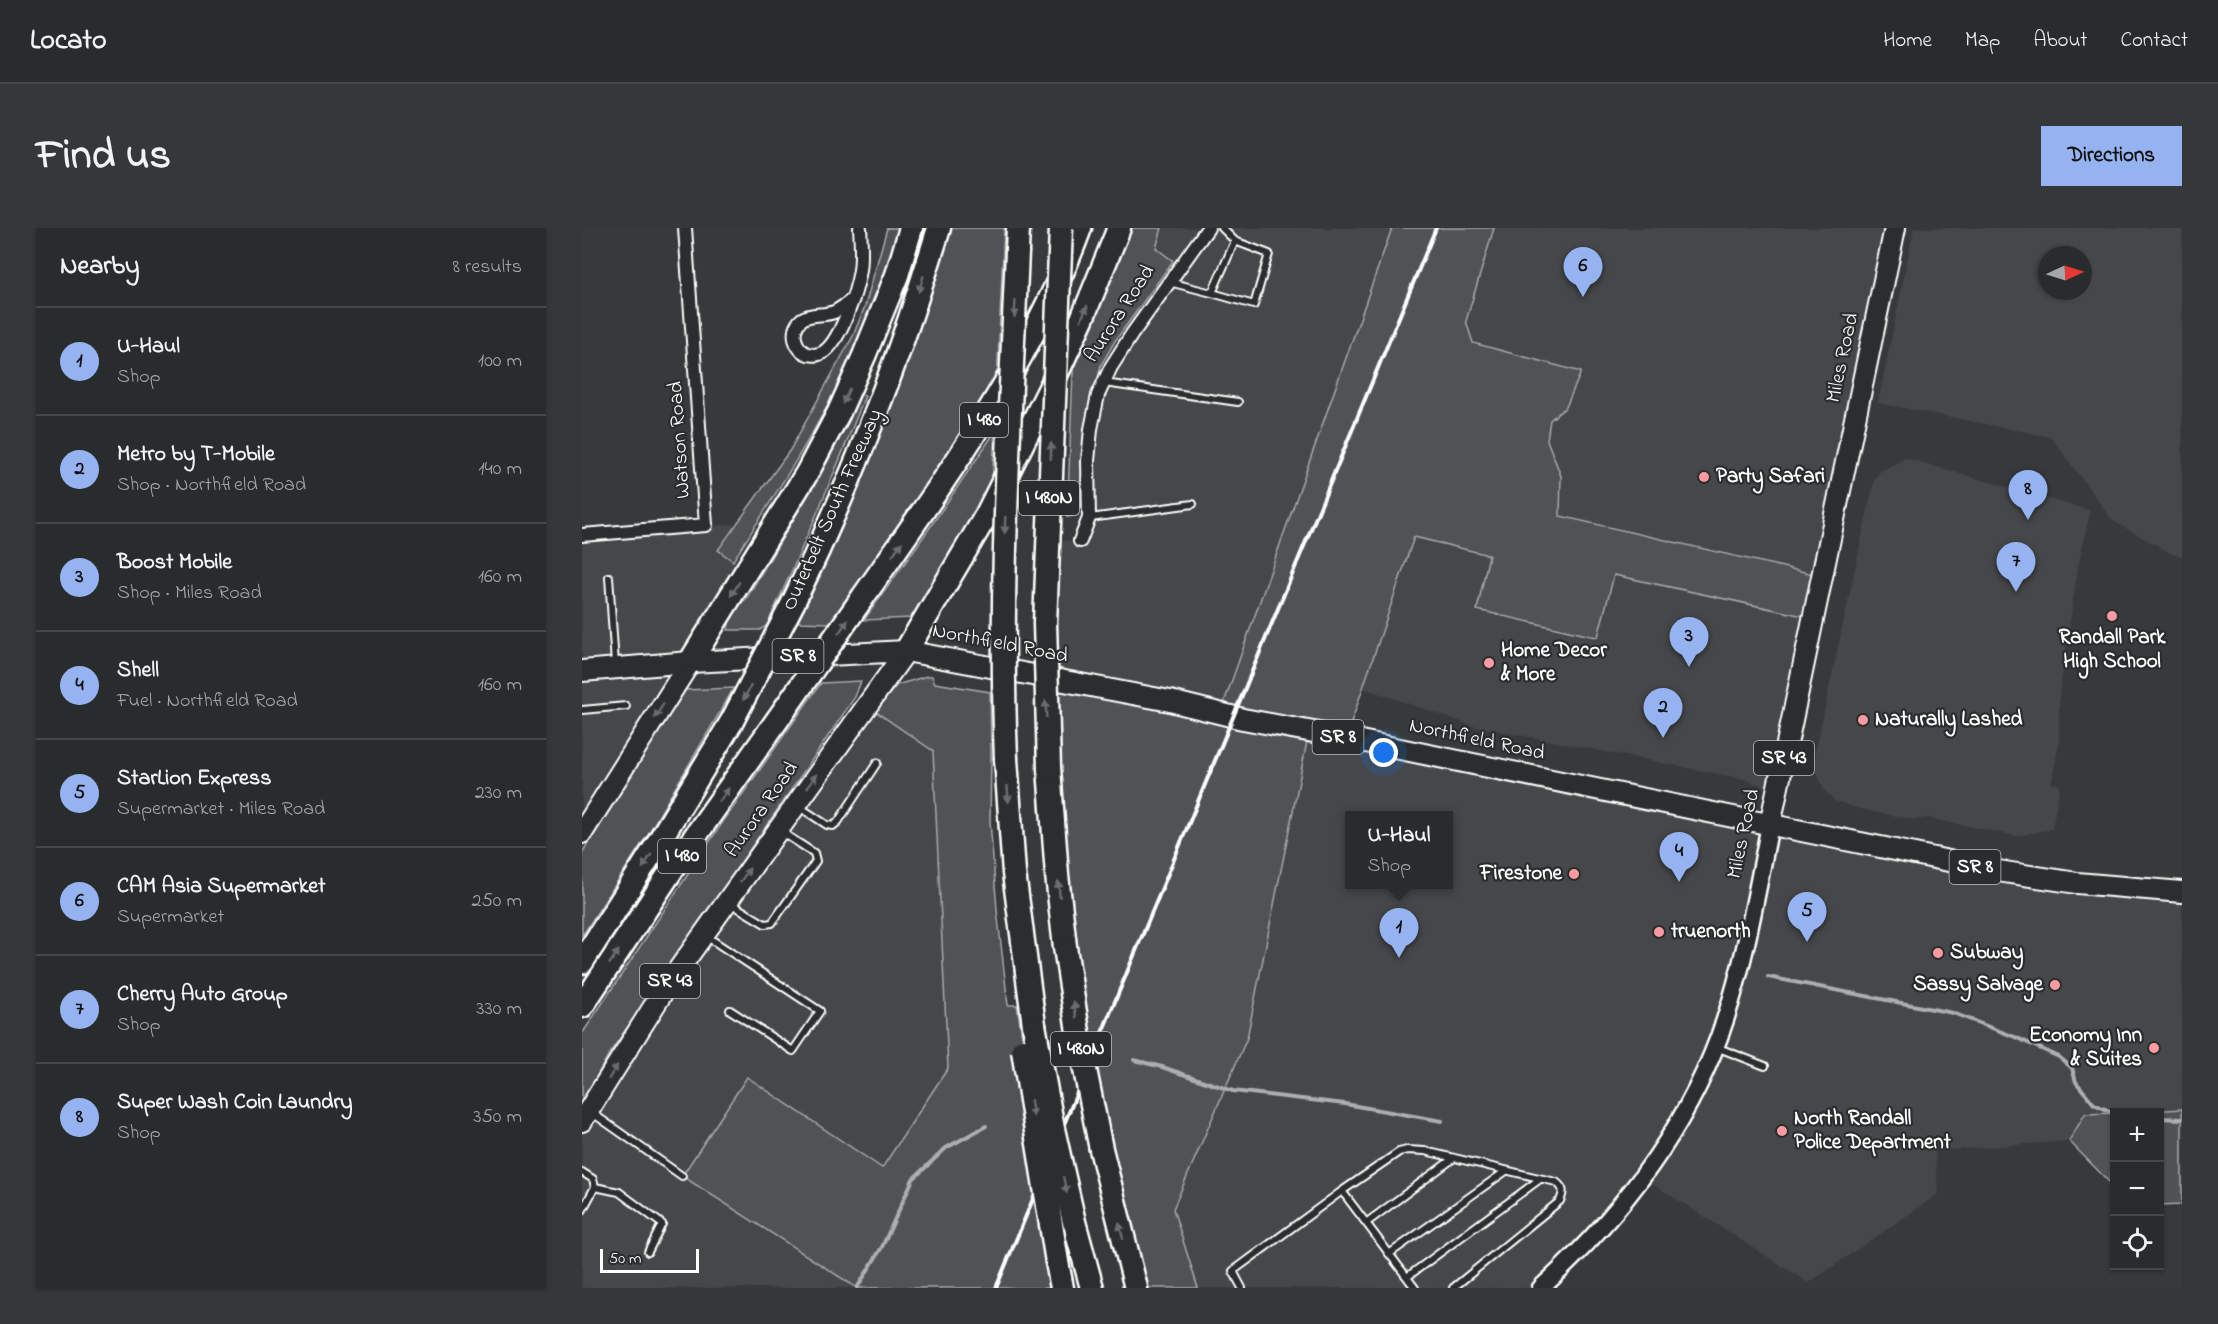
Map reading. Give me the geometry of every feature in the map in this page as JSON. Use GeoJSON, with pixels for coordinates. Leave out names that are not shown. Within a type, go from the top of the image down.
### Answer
{"type":"FeatureCollection","features":[{"type":"Feature","properties":{"kind":"highway"},"geometry":{"type":"LineString","coordinates":[[690,662],[807,473],[839,412],[893,285],[911,228]]}},
{"type":"Feature","properties":{"kind":"highway","name":"Outerbelt South Freeway"},"geometry":{"type":"LineString","coordinates":[[582,962],[732,721],[793,603],[829,528],[874,418],[901,345],[939,228]]}},
{"type":"Feature","properties":{"kind":"highway","name":"I 480N"},"geometry":{"type":"LineString","coordinates":[[1018,228],[1004,566],[1003,643],[1010,828],[1022,941],[1049,1110],[1074,1222],[1092,1288]]}},
{"type":"Feature","properties":{"kind":"highway","name":"I 480N"},"geometry":{"type":"LineString","coordinates":[[1061,228],[1045,613],[1049,768],[1055,855],[1065,947],[1080,1045],[1101,1149],[1136,1288]]}},
{"type":"Feature","properties":{"kind":"highway","name":"I 480"},"geometry":{"type":"LineString","coordinates":[[582,1006],[679,860],[955,465],[1014,370],[1061,275],[1080,228]]}},
{"type":"Feature","properties":{"kind":"highway"},"geometry":{"type":"LineString","coordinates":[[906,651],[987,514],[1053,384],[1119,228]]}},
{"type":"Feature","properties":{"kind":"highway"},"geometry":{"type":"LineString","coordinates":[[1022,941],[1017,1005],[1062,1288]]}},
{"type":"Feature","properties":{"kind":"main road"},"geometry":{"type":"LineString","coordinates":[[1879,228],[1893,236]]}},
{"type":"Feature","properties":{"kind":"main road","name":"Miles Road"},"geometry":{"type":"LineString","coordinates":[[1541,1288],[1586,1246],[1648,1171],[1687,1108],[1715,1047],[1739,973],[1893,236]]}},
{"type":"Feature","properties":{"kind":"main road","name":"Northfield Road"},"geometry":{"type":"LineString","coordinates":[[582,670],[906,651],[1170,701],[1243,719],[1357,740],[2039,879],[2182,892]]}},
{"type":"Feature","properties":{"kind":"main road","name":"Aurora Road"},"geometry":{"type":"LineString","coordinates":[[585,1116],[666,987],[906,651]]}},
{"type":"Feature","properties":{"kind":"main road"},"geometry":{"type":"LineString","coordinates":[[582,833],[690,662]]}},
{"type":"Feature","properties":{"kind":"street","name":"Watson Road"},"geometry":{"type":"LineString","coordinates":[[582,535],[706,525],[686,228]]}},
{"type":"Feature","properties":{"kind":"street"},"geometry":{"type":"LineString","coordinates":[[853,299],[833,313],[802,319],[795,334],[800,350],[809,355],[817,355],[826,352],[834,342],[853,299],[860,270],[860,228]]}},
{"type":"Feature","properties":{"kind":"street","name":"Aurora Road"},"geometry":{"type":"LineString","coordinates":[[1080,541],[1089,518],[1088,461],[1091,429],[1098,395],[1111,366],[1132,334],[1208,228]]}},
{"type":"Feature","properties":{"kind":"lane"},"geometry":{"type":"LineString","coordinates":[[1169,282],[1254,305],[1269,254],[1235,241],[1222,228]]}},
{"type":"Feature","properties":{"kind":"lane"},"geometry":{"type":"LineString","coordinates":[[1212,293],[1235,241]]}},
{"type":"Feature","properties":{"kind":"lane"},"geometry":{"type":"LineString","coordinates":[[1104,383],[1238,402]]}},
{"type":"Feature","properties":{"kind":"lane"},"geometry":{"type":"LineString","coordinates":[[1089,518],[1193,504]]}},
{"type":"Feature","properties":{"kind":"lane"},"geometry":{"type":"LineString","coordinates":[[609,577],[615,668]]}},
{"type":"Feature","properties":{"kind":"lane"},"geometry":{"type":"LineString","coordinates":[[582,710],[626,706]]}},
{"type":"Feature","properties":{"kind":"lane"},"geometry":{"type":"LineString","coordinates":[[795,804],[827,825],[833,826],[838,822],[877,763]]}},
{"type":"Feature","properties":{"kind":"lane"},"geometry":{"type":"LineString","coordinates":[[727,901],[765,924],[772,923],[816,861],[814,853],[777,829]]}},
{"type":"Feature","properties":{"kind":"lane"},"geometry":{"type":"LineString","coordinates":[[703,934],[820,1011],[793,1051],[730,1010]]}},
{"type":"Feature","properties":{"kind":"lane"},"geometry":{"type":"LineString","coordinates":[[1715,1047],[1765,1066]]}},
{"type":"Feature","properties":{"kind":"lane"},"geometry":{"type":"LineString","coordinates":[[585,1116],[682,1176]]}},
{"type":"Feature","properties":{"kind":"lane"},"geometry":{"type":"LineString","coordinates":[[1242,1288],[1233,1270],[1399,1152],[1425,1151],[1556,1182],[1562,1187],[1564,1193],[1560,1201],[1454,1288]]}},
{"type":"Feature","properties":{"kind":"lane"},"geometry":{"type":"LineString","coordinates":[[1366,1223],[1454,1158]]}},
{"type":"Feature","properties":{"kind":"lane"},"geometry":{"type":"LineString","coordinates":[[1389,1254],[1506,1170]]}},
{"type":"Feature","properties":{"kind":"lane"},"geometry":{"type":"LineString","coordinates":[[582,1172],[593,1179],[595,1187],[582,1211]]}},
{"type":"Feature","properties":{"kind":"lane"},"geometry":{"type":"LineString","coordinates":[[1407,1277],[1540,1179]]}},
{"type":"Feature","properties":{"kind":"lane"},"geometry":{"type":"LineString","coordinates":[[595,1187],[619,1192],[662,1224],[648,1252]]}},
{"type":"Feature","properties":{"kind":"lane"},"geometry":{"type":"LineString","coordinates":[[1342,1191],[1415,1288]]}},
{"type":"Feature","properties":{"kind":"shaded area"},"geometry":{"type":"Polygon","coordinates":[[[887,228],[901,228],[855,351],[807,442],[733,561],[718,550],[790,450],[853,336],[865,306],[887,228]]]}},
{"type":"Feature","properties":{"kind":"shaded area"},"geometry":{"type":"Polygon","coordinates":[[[948,228],[1004,228],[997,383],[951,453],[830,623],[798,622],[860,486],[887,417],[918,332],[948,228]]]}},
{"type":"Feature","properties":{"kind":"shaded area"},"geometry":{"type":"Polygon","coordinates":[[[1127,228],[1162,228],[1156,248],[1173,261],[1115,341],[1101,365],[1085,433],[1078,515],[1067,517],[1074,349],[1103,297],[1127,228]]]}},
{"type":"Feature","properties":{"kind":"shaded area"},"geometry":{"type":"Polygon","coordinates":[[[1162,228],[1392,228],[1220,714],[1041,677],[1047,540],[1080,541],[1089,518],[1098,395],[1180,267],[1156,248],[1162,228]]]}},
{"type":"Feature","properties":{"kind":"shaded area"},"geometry":{"type":"Polygon","coordinates":[[[1392,228],[1494,228],[1466,321],[1473,343],[1581,372],[1566,407],[1550,420],[1547,440],[1561,476],[1560,516],[1822,576],[1813,618],[1614,575],[1598,637],[1591,636],[1477,610],[1489,555],[1414,537],[1346,738],[1309,732],[1247,1038],[1173,1209],[1198,1288],[1136,1288],[1101,1150],[1041,677],[1220,714],[1392,228]]]}},
{"type":"Feature","properties":{"kind":"shaded area"},"geometry":{"type":"Polygon","coordinates":[[[1494,228],[1895,228],[1822,576],[1560,516],[1561,476],[1547,440],[1550,420],[1566,407],[1581,372],[1473,343],[1466,321],[1494,228]]]}},
{"type":"Feature","properties":{"kind":"shaded area"},"geometry":{"type":"Polygon","coordinates":[[[1914,228],[2182,228],[2182,556],[2172,554],[2113,521],[2051,437],[1878,403],[1914,228]]]}},
{"type":"Feature","properties":{"kind":"shaded area"},"geometry":{"type":"Polygon","coordinates":[[[860,394],[865,396],[854,425],[767,625],[760,630],[728,630],[731,611],[746,599],[804,502],[849,421],[860,394]]]}},
{"type":"Feature","properties":{"kind":"shaded area"},"geometry":{"type":"Polygon","coordinates":[[[995,432],[992,484],[912,618],[864,620],[924,536],[995,432]]]}},
{"type":"Feature","properties":{"kind":"shaded area"},"geometry":{"type":"Polygon","coordinates":[[[1905,458],[2088,510],[2090,513],[2078,567],[2059,697],[2059,744],[2051,784],[2060,785],[2052,829],[2017,836],[1927,818],[1914,820],[1860,809],[1835,801],[1823,789],[1816,770],[1815,753],[1874,481],[1879,472],[1905,458]]]}},
{"type":"Feature","properties":{"kind":"shaded area"},"geometry":{"type":"Polygon","coordinates":[[[736,524],[718,550],[746,571],[582,820],[582,535],[736,524]]]}},
{"type":"Feature","properties":{"kind":"shaded area"},"geometry":{"type":"Polygon","coordinates":[[[1414,537],[1490,555],[1477,610],[1598,637],[1614,575],[1813,618],[1777,792],[1744,779],[1473,726],[1363,688],[1414,537]]]}},
{"type":"Feature","properties":{"kind":"shaded area"},"geometry":{"type":"Polygon","coordinates":[[[932,676],[935,683],[990,692],[990,821],[1008,1005],[1017,1005],[1062,1288],[857,1288],[682,1176],[747,1077],[882,1168],[948,1068],[933,751],[875,711],[897,685],[932,676]]]}},
{"type":"Feature","properties":{"kind":"shaded area"},"geometry":{"type":"Polygon","coordinates":[[[861,681],[855,697],[609,1054],[582,1103],[582,1034],[716,832],[821,683],[861,681]]]}},
{"type":"Feature","properties":{"kind":"shaded area"},"geometry":{"type":"Polygon","coordinates":[[[734,688],[648,834],[582,936],[582,853],[684,690],[734,688]]]}},
{"type":"Feature","properties":{"kind":"shaded area"},"geometry":{"type":"Polygon","coordinates":[[[867,705],[933,751],[948,1068],[882,1168],[748,1077],[682,1176],[857,1288],[582,1288],[582,1121],[867,705]]]}},
{"type":"Feature","properties":{"kind":"shaded area"},"geometry":{"type":"Polygon","coordinates":[[[1309,731],[1741,819],[2182,892],[2182,1109],[2110,1108],[2110,1113],[2085,1114],[2069,1141],[1935,1151],[1938,1194],[1809,1283],[1643,1178],[1541,1288],[1198,1288],[1173,1209],[1247,1038],[1309,731]]]}},
{"type":"Feature","properties":{"kind":"shaded area"},"geometry":{"type":"Polygon","coordinates":[[[2182,1109],[2182,1204],[2164,1205],[2164,1110],[2182,1109]]]}},
{"type":"Feature","properties":{"kind":"shaded area"},"geometry":{"type":"Polygon","coordinates":[[[2110,1113],[2110,1183],[2069,1141],[2085,1114],[2110,1113]]]}},
{"type":"Feature","properties":{"kind":"waterway"},"geometry":{"type":"LineString","coordinates":[[1768,977],[1953,1013],[2015,1037],[2059,1057],[2072,1068],[2076,1082],[2094,1104],[2110,1111]]}},
{"type":"Feature","properties":{"kind":"waterway"},"geometry":{"type":"LineString","coordinates":[[1134,1060],[1233,1091],[1345,1104],[1442,1121]]}},
{"type":"Feature","properties":{"kind":"waterway"},"geometry":{"type":"LineString","coordinates":[[2164,1118],[2182,1119]]}},
{"type":"Feature","properties":{"kind":"waterway"},"geometry":{"type":"LineString","coordinates":[[857,1288],[882,1247],[913,1179],[946,1148],[986,1126]]}},
{"type":"Feature","properties":{"kind":"railway"},"geometry":{"type":"LineString","coordinates":[[996,1288],[1436,228]]}},
{"type":"Feature","properties":{"kind":"place","name":"CAM Asia Supermarket"},"geometry":{"type":"Point","coordinates":[1583,297]}},
{"type":"Feature","properties":{"kind":"place","name":"Party Safari"},"geometry":{"type":"Point","coordinates":[1704,477]}},
{"type":"Feature","properties":{"kind":"place","name":"Super Wash Coin Laundry"},"geometry":{"type":"Point","coordinates":[2028,520]}},
{"type":"Feature","properties":{"kind":"place","name":"Cherry Auto Group"},"geometry":{"type":"Point","coordinates":[2016,592]}},
{"type":"Feature","properties":{"kind":"place","name":"Randall Park High School"},"geometry":{"type":"Point","coordinates":[2112,616]}},
{"type":"Feature","properties":{"kind":"place","name":"Home Decor & More"},"geometry":{"type":"Point","coordinates":[1489,663]}},
{"type":"Feature","properties":{"kind":"place","name":"Boost Mobile"},"geometry":{"type":"Point","coordinates":[1689,667]}},
{"type":"Feature","properties":{"kind":"place","name":"Naturally Lashed"},"geometry":{"type":"Point","coordinates":[1863,720]}},
{"type":"Feature","properties":{"kind":"place","name":"Metro by T-Mobile"},"geometry":{"type":"Point","coordinates":[1663,738]}},
{"type":"Feature","properties":{"kind":"place","name":"Firestone"},"geometry":{"type":"Point","coordinates":[1574,874]}},
{"type":"Feature","properties":{"kind":"place","name":"Shell"},"geometry":{"type":"Point","coordinates":[1679,882]}},
{"type":"Feature","properties":{"kind":"place","name":"truenorth"},"geometry":{"type":"Point","coordinates":[1659,932]}},
{"type":"Feature","properties":{"kind":"place","name":"StarLion Express"},"geometry":{"type":"Point","coordinates":[1807,942]}},
{"type":"Feature","properties":{"kind":"place","name":"Subway"},"geometry":{"type":"Point","coordinates":[1938,953]}},
{"type":"Feature","properties":{"kind":"place","name":"U-Haul"},"geometry":{"type":"Point","coordinates":[1399,958]}},
{"type":"Feature","properties":{"kind":"place","name":"Sassy Salvage"},"geometry":{"type":"Point","coordinates":[2055,985]}},
{"type":"Feature","properties":{"kind":"place","name":"Economy Inn & Suites"},"geometry":{"type":"Point","coordinates":[2154,1048]}},
{"type":"Feature","properties":{"kind":"place","name":"North Randall Police Department"},"geometry":{"type":"Point","coordinates":[1782,1131]}}]}
